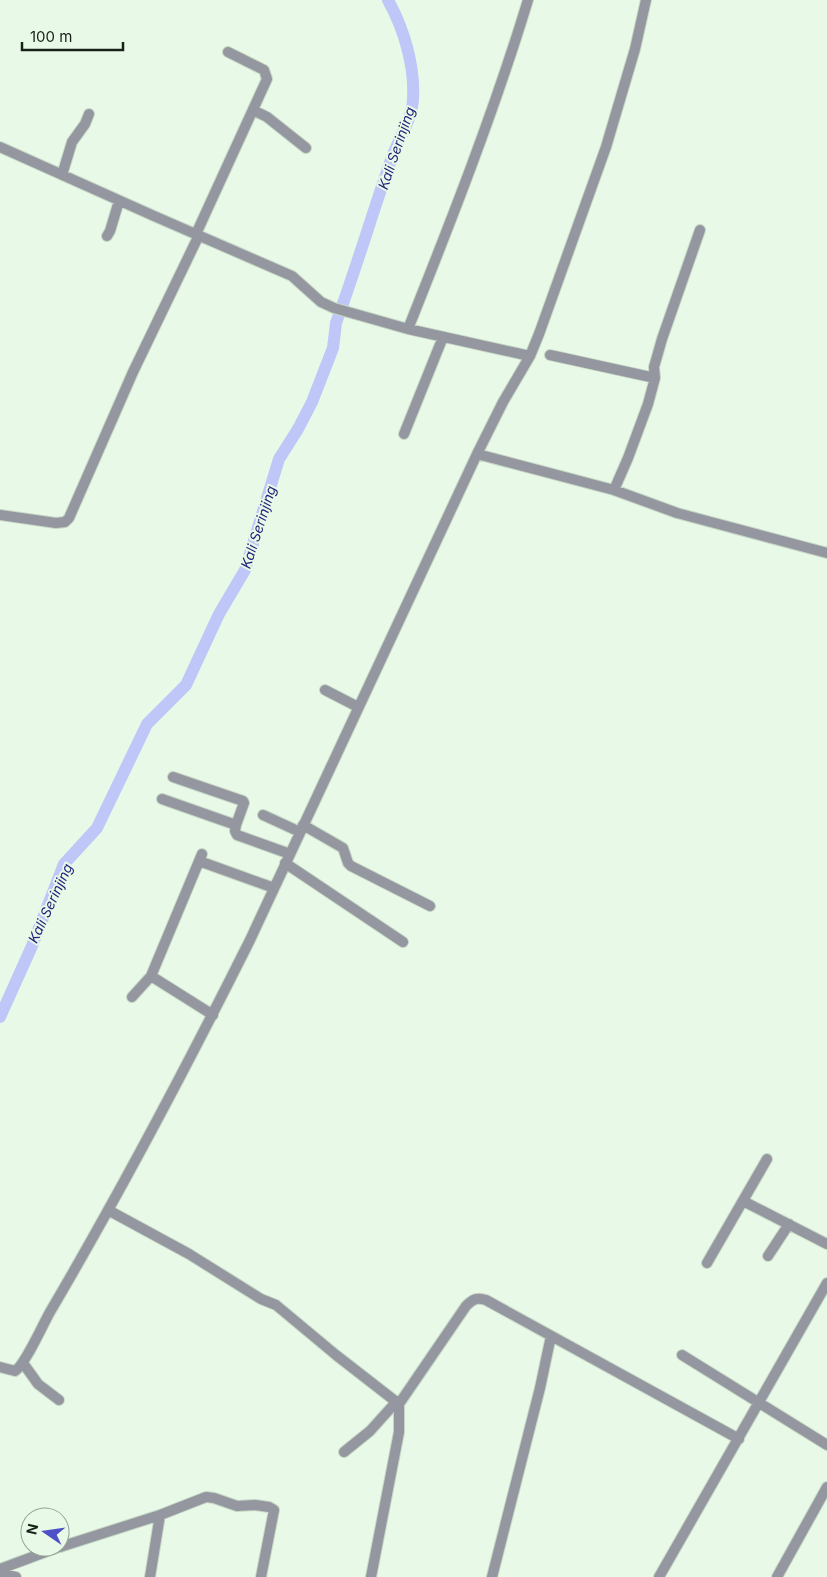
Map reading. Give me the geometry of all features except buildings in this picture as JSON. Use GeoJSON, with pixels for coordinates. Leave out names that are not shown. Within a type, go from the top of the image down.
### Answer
{"type":"FeatureCollection","features":[{"type":"Feature","properties":{"kind":"street"},"geometry":{"type":"LineString","coordinates":[[408,329],[455,212],[505,75],[528,0]]}},
{"type":"Feature","properties":{"kind":"street"},"geometry":{"type":"LineString","coordinates":[[0,1367],[16,1371],[23,1363],[213,1015],[476,454],[530,356],[551,303],[606,147],[633,57],[646,0]]}},
{"type":"Feature","properties":{"kind":"street"},"geometry":{"type":"LineString","coordinates":[[0,515],[56,523],[65,522],[69,518],[115,412],[266,82],[264,70],[228,52]]}},
{"type":"Feature","properties":{"kind":"street"},"geometry":{"type":"LineString","coordinates":[[253,110],[267,117],[306,148]]}},
{"type":"Feature","properties":{"kind":"street"},"geometry":{"type":"LineString","coordinates":[[62,175],[72,142],[85,124],[89,114]]}},
{"type":"Feature","properties":{"kind":"street"},"geometry":{"type":"LineString","coordinates":[[0,147],[292,276],[321,302],[344,312],[408,329],[530,356]]}},
{"type":"Feature","properties":{"kind":"street"},"geometry":{"type":"LineString","coordinates":[[107,236],[119,201]]}},
{"type":"Feature","properties":{"kind":"street"},"geometry":{"type":"LineString","coordinates":[[614,490],[642,422],[655,378],[654,368],[664,332],[700,230]]}},
{"type":"Feature","properties":{"kind":"street"},"geometry":{"type":"LineString","coordinates":[[404,434],[443,337]]}},
{"type":"Feature","properties":{"kind":"street"},"geometry":{"type":"LineString","coordinates":[[550,355],[655,378]]}},
{"type":"Feature","properties":{"kind":"street"},"geometry":{"type":"LineString","coordinates":[[476,454],[614,490],[677,513],[827,553]]}},
{"type":"Feature","properties":{"kind":"street"},"geometry":{"type":"LineString","coordinates":[[325,690],[358,707]]}},
{"type":"Feature","properties":{"kind":"street"},"geometry":{"type":"LineString","coordinates":[[173,777],[243,801],[244,803],[236,825],[235,831],[237,834],[288,858],[403,942]]}},
{"type":"Feature","properties":{"kind":"street"},"geometry":{"type":"LineString","coordinates":[[162,799],[236,825]]}},
{"type":"Feature","properties":{"kind":"street"},"geometry":{"type":"LineString","coordinates":[[264,815],[343,848],[348,863],[351,866],[430,906]]}},
{"type":"Feature","properties":{"kind":"street"},"geometry":{"type":"LineString","coordinates":[[132,997],[151,976],[200,858],[274,888]]}},
{"type":"Feature","properties":{"kind":"street"},"geometry":{"type":"LineString","coordinates":[[151,976],[213,1015]]}},
{"type":"Feature","properties":{"kind":"street"},"geometry":{"type":"LineString","coordinates":[[707,1262],[767,1160]]}},
{"type":"Feature","properties":{"kind":"street"},"geometry":{"type":"LineString","coordinates":[[743,1201],[827,1244]]}},
{"type":"Feature","properties":{"kind":"street"},"geometry":{"type":"LineString","coordinates":[[108,1210],[189,1254],[261,1299],[276,1305],[398,1403]]}},
{"type":"Feature","properties":{"kind":"street"},"geometry":{"type":"LineString","coordinates":[[768,1256],[789,1224]]}},
{"type":"Feature","properties":{"kind":"street"},"geometry":{"type":"LineString","coordinates":[[659,1577],[827,1283]]}},
{"type":"Feature","properties":{"kind":"street"},"geometry":{"type":"LineString","coordinates":[[344,1452],[370,1431],[398,1403],[461,1313],[474,1299],[486,1300],[738,1439]]}},
{"type":"Feature","properties":{"kind":"street"},"geometry":{"type":"LineString","coordinates":[[492,1577],[540,1388],[551,1336]]}},
{"type":"Feature","properties":{"kind":"street"},"geometry":{"type":"LineString","coordinates":[[682,1355],[827,1445]]}},
{"type":"Feature","properties":{"kind":"street"},"geometry":{"type":"LineString","coordinates":[[23,1363],[38,1384],[59,1400]]}},
{"type":"Feature","properties":{"kind":"street"},"geometry":{"type":"LineString","coordinates":[[371,1577],[399,1432],[398,1403]]}},
{"type":"Feature","properties":{"kind":"street"},"geometry":{"type":"LineString","coordinates":[[778,1577],[827,1487]]}},
{"type":"Feature","properties":{"kind":"street"},"geometry":{"type":"LineString","coordinates":[[70,1544],[160,1515],[206,1497],[237,1506],[255,1505],[272,1508],[274,1512],[261,1577]]}},
{"type":"Feature","properties":{"kind":"street"},"geometry":{"type":"LineString","coordinates":[[150,1577],[160,1515]]}},
{"type":"Feature","properties":{"kind":"street"},"geometry":{"type":"LineString","coordinates":[[0,1570],[34,1557]]}},
{"type":"Feature","properties":{"kind":"street"},"geometry":{"type":"LineString","coordinates":[[0,1570],[16,1577]]}},
{"type":"Feature","properties":{"kind":"waterway","name":"Kali Serinjing"},"geometry":{"type":"LineString","coordinates":[[0,1017],[32,946],[64,864],[97,828],[147,724],[186,685],[219,614],[245,570],[279,459],[312,402],[333,348],[336,323],[391,160],[412,107],[413,86],[410,61],[399,23],[388,0]]}}]}
